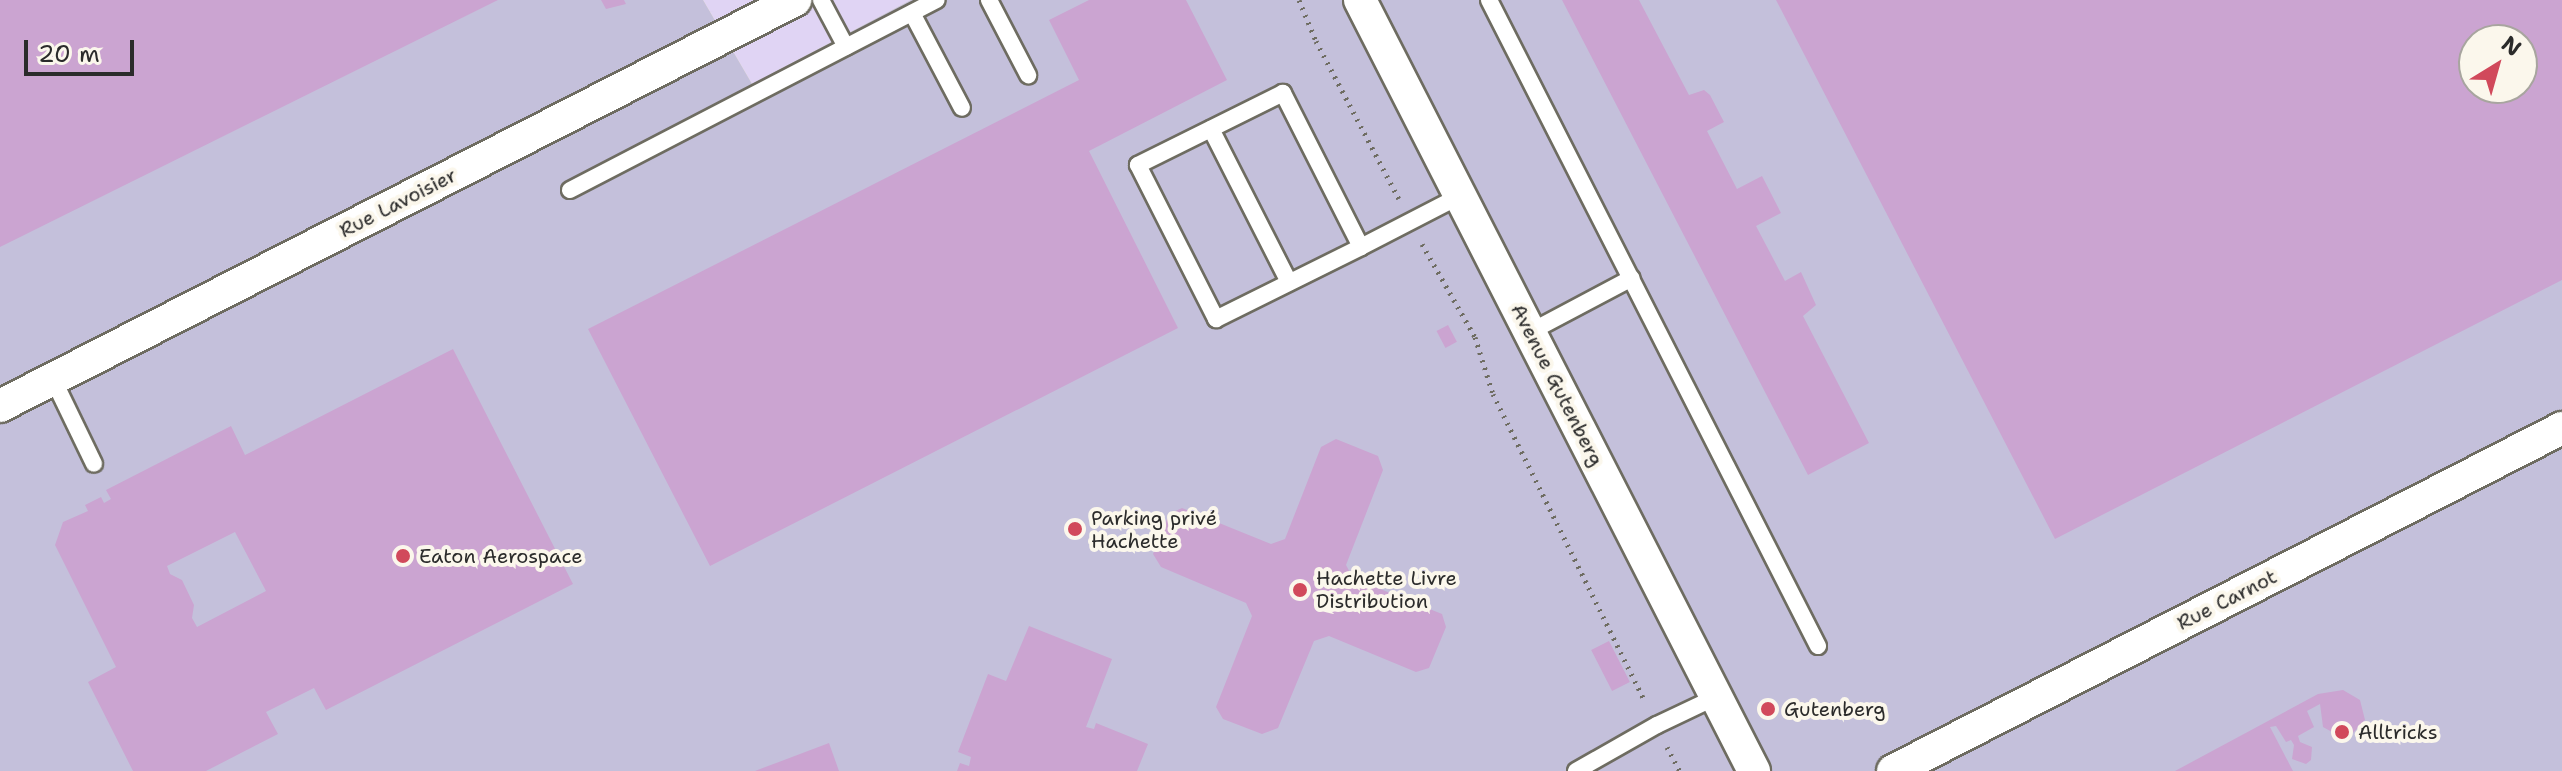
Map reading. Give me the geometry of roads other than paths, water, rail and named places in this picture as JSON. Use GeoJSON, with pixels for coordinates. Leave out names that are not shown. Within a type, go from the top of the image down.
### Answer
{"type":"FeatureCollection","features":[{"type":"Feature","properties":{"kind":"street","name":"Rue Lavoisier"},"geometry":{"type":"LineString","coordinates":[[0,406],[795,0]]}},
{"type":"Feature","properties":{"kind":"street","name":"Avenue Gutenberg"},"geometry":{"type":"LineString","coordinates":[[1360,0],[1754,771]]}},
{"type":"Feature","properties":{"kind":"street","name":"Rue Carnot"},"geometry":{"type":"LineString","coordinates":[[1893,771],[2562,428]]}},
{"type":"Feature","properties":{"kind":"lane"},"geometry":{"type":"LineString","coordinates":[[821,0],[846,47]]}},
{"type":"Feature","properties":{"kind":"lane"},"geometry":{"type":"LineString","coordinates":[[570,190],[937,0]]}},
{"type":"Feature","properties":{"kind":"lane"},"geometry":{"type":"LineString","coordinates":[[989,0],[1028,75]]}},
{"type":"Feature","properties":{"kind":"lane"},"geometry":{"type":"LineString","coordinates":[[1489,0],[1818,646]]}},
{"type":"Feature","properties":{"kind":"lane"},"geometry":{"type":"LineString","coordinates":[[912,13],[962,108]]}},
{"type":"Feature","properties":{"kind":"lane"},"geometry":{"type":"LineString","coordinates":[[1361,247],[1283,93],[1138,165],[1216,319],[1361,247],[1460,196]]}},
{"type":"Feature","properties":{"kind":"lane"},"geometry":{"type":"LineString","coordinates":[[1211,129],[1289,282]]}},
{"type":"Feature","properties":{"kind":"lane"},"geometry":{"type":"LineString","coordinates":[[1530,332],[1632,278]]}},
{"type":"Feature","properties":{"kind":"lane"},"geometry":{"type":"LineString","coordinates":[[53,379],[94,464]]}},
{"type":"Feature","properties":{"kind":"lane"},"geometry":{"type":"LineString","coordinates":[[1576,771],[1657,725],[1716,697]]}},
{"type":"Feature","properties":{"kind":"place","name":"Parking privé Hachette"},"geometry":{"type":"Point","coordinates":[1075,529]}},
{"type":"Feature","properties":{"kind":"place","name":"Eaton Aerospace"},"geometry":{"type":"Point","coordinates":[403,556]}},
{"type":"Feature","properties":{"kind":"place","name":"Hachette Livre Distribution"},"geometry":{"type":"Point","coordinates":[1300,590]}},
{"type":"Feature","properties":{"kind":"place","name":"Gutenberg"},"geometry":{"type":"Point","coordinates":[1768,709]}},
{"type":"Feature","properties":{"kind":"place","name":"Alltricks"},"geometry":{"type":"Point","coordinates":[2342,732]}}]}
